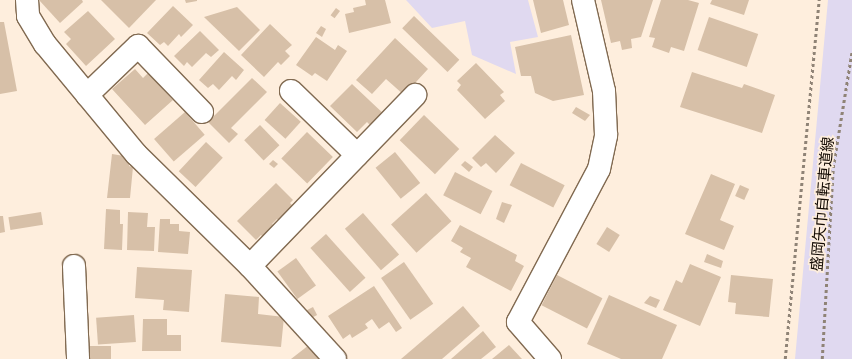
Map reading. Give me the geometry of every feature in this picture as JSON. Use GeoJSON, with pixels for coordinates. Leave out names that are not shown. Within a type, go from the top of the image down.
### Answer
{"type":"FeatureCollection","features":[{"type":"Feature","properties":{"kind":"street"},"geometry":{"type":"LineString","coordinates":[[28,0],[28,16],[45,44],[136,154],[250,266],[335,359]]}},
{"type":"Feature","properties":{"kind":"street"},"geometry":{"type":"LineString","coordinates":[[550,359],[518,322],[599,169],[606,135],[604,91],[583,0]]}},
{"type":"Feature","properties":{"kind":"street"},"geometry":{"type":"LineString","coordinates":[[87,95],[138,46],[202,112]]}},
{"type":"Feature","properties":{"kind":"street"},"geometry":{"type":"LineString","coordinates":[[291,91],[356,155]]}},
{"type":"Feature","properties":{"kind":"street"},"geometry":{"type":"LineString","coordinates":[[250,266],[414,95]]}},
{"type":"Feature","properties":{"kind":"street"},"geometry":{"type":"LineString","coordinates":[[74,266],[78,359]]}},
{"type":"Feature","properties":{"kind":"path"},"geometry":{"type":"LineString","coordinates":[[784,359],[819,0]]}},
{"type":"Feature","properties":{"kind":"path","name":"盛岡矢巾自転車道線"},"geometry":{"type":"LineString","coordinates":[[822,359],[833,168],[852,52]]}},
{"type":"Feature","properties":{"kind":"shaded area"},"geometry":{"type":"Polygon","coordinates":[[[406,0],[528,0],[538,37],[510,42],[516,74],[472,55],[465,21],[432,28],[406,0]]]}},
{"type":"Feature","properties":{"kind":"shaded area"},"geometry":{"type":"Polygon","coordinates":[[[828,0],[852,0],[852,359],[795,359],[828,0]]]}},
{"type":"Feature","properties":{"kind":"building"},"geometry":{"type":"Polygon","coordinates":[[[39,0],[82,0],[83,2],[60,23],[39,0]]]}},
{"type":"Feature","properties":{"kind":"building"},"geometry":{"type":"Polygon","coordinates":[[[101,0],[156,0],[129,28],[101,0]]]}},
{"type":"Feature","properties":{"kind":"building"},"geometry":{"type":"Polygon","coordinates":[[[185,0],[197,0],[197,1],[186,3],[185,0]]]}},
{"type":"Feature","properties":{"kind":"building"},"geometry":{"type":"Polygon","coordinates":[[[365,0],[385,0],[391,23],[349,33],[345,14],[354,12],[353,8],[366,5],[365,0]]]}},
{"type":"Feature","properties":{"kind":"building"},"geometry":{"type":"Polygon","coordinates":[[[533,0],[563,0],[569,25],[541,33],[533,0]]]}},
{"type":"Feature","properties":{"kind":"building"},"geometry":{"type":"Polygon","coordinates":[[[601,0],[653,0],[641,37],[631,39],[632,48],[622,50],[620,41],[611,43],[601,0]]]}},
{"type":"Feature","properties":{"kind":"building"},"geometry":{"type":"Polygon","coordinates":[[[661,0],[688,0],[699,3],[684,51],[671,47],[669,53],[652,47],[655,38],[649,37],[661,0]]]}},
{"type":"Feature","properties":{"kind":"building"},"geometry":{"type":"Polygon","coordinates":[[[712,0],[749,0],[744,15],[710,4],[712,0]]]}},
{"type":"Feature","properties":{"kind":"building"},"geometry":{"type":"Polygon","coordinates":[[[173,6],[193,25],[181,37],[179,34],[168,46],[164,42],[160,45],[147,33],[173,6]]]}},
{"type":"Feature","properties":{"kind":"building"},"geometry":{"type":"Polygon","coordinates":[[[237,7],[260,30],[239,51],[204,17],[237,7]]]}},
{"type":"Feature","properties":{"kind":"building"},"geometry":{"type":"Polygon","coordinates":[[[336,8],[340,11],[335,18],[331,15],[336,8]]]}},
{"type":"Feature","properties":{"kind":"building"},"geometry":{"type":"Polygon","coordinates":[[[88,11],[115,39],[86,66],[66,44],[71,39],[64,32],[88,11]]]}},
{"type":"Feature","properties":{"kind":"building"},"geometry":{"type":"Polygon","coordinates":[[[414,16],[459,60],[448,72],[402,28],[414,16]]]}},
{"type":"Feature","properties":{"kind":"building"},"geometry":{"type":"Polygon","coordinates":[[[709,17],[758,34],[747,67],[698,50],[709,17]]]}},
{"type":"Feature","properties":{"kind":"building"},"geometry":{"type":"Polygon","coordinates":[[[0,22],[4,22],[17,91],[0,94],[0,22]]]}},
{"type":"Feature","properties":{"kind":"building"},"geometry":{"type":"Polygon","coordinates":[[[270,24],[292,45],[285,51],[290,56],[281,65],[278,62],[264,77],[241,55],[270,24]]]}},
{"type":"Feature","properties":{"kind":"building"},"geometry":{"type":"Polygon","coordinates":[[[321,26],[326,29],[322,37],[316,33],[321,26]]]}},
{"type":"Feature","properties":{"kind":"building"},"geometry":{"type":"Polygon","coordinates":[[[200,31],[219,50],[211,57],[206,53],[192,67],[187,62],[184,66],[174,56],[200,31]]]}},
{"type":"Feature","properties":{"kind":"building"},"geometry":{"type":"Polygon","coordinates":[[[571,35],[584,95],[553,101],[535,93],[531,76],[521,76],[515,47],[571,35]]]}},
{"type":"Feature","properties":{"kind":"building"},"geometry":{"type":"Polygon","coordinates":[[[316,37],[335,50],[338,45],[347,51],[327,81],[315,73],[312,76],[296,65],[316,37]]]}},
{"type":"Feature","properties":{"kind":"building"},"geometry":{"type":"Polygon","coordinates":[[[395,38],[428,69],[404,95],[386,79],[372,94],[356,80],[395,38]]]}},
{"type":"Feature","properties":{"kind":"building"},"geometry":{"type":"Polygon","coordinates":[[[224,52],[244,70],[236,80],[232,76],[219,90],[213,84],[208,88],[199,80],[224,52]]]}},
{"type":"Feature","properties":{"kind":"building"},"geometry":{"type":"Polygon","coordinates":[[[476,63],[504,92],[500,95],[505,101],[485,119],[457,90],[461,85],[457,81],[476,63]]]}},
{"type":"Feature","properties":{"kind":"building"},"geometry":{"type":"Polygon","coordinates":[[[135,69],[143,78],[148,73],[173,100],[145,125],[112,89],[135,69]]]}},
{"type":"Feature","properties":{"kind":"building"},"geometry":{"type":"Polygon","coordinates":[[[692,72],[742,88],[744,84],[775,95],[762,133],[680,107],[692,72]]]}},
{"type":"Feature","properties":{"kind":"building"},"geometry":{"type":"Polygon","coordinates":[[[252,78],[267,92],[231,128],[238,134],[229,143],[208,122],[252,78]]]}},
{"type":"Feature","properties":{"kind":"building"},"geometry":{"type":"Polygon","coordinates":[[[352,84],[386,116],[374,129],[367,122],[357,132],[330,106],[352,84]]]}},
{"type":"Feature","properties":{"kind":"building"},"geometry":{"type":"Polygon","coordinates":[[[280,103],[301,122],[285,139],[265,120],[280,103]]]}},
{"type":"Feature","properties":{"kind":"building"},"geometry":{"type":"Polygon","coordinates":[[[576,107],[590,115],[585,121],[572,113],[576,107]]]}},
{"type":"Feature","properties":{"kind":"building"},"geometry":{"type":"Polygon","coordinates":[[[185,112],[205,135],[174,162],[154,139],[185,112]]]}},
{"type":"Feature","properties":{"kind":"building"},"geometry":{"type":"Polygon","coordinates":[[[424,115],[459,149],[435,174],[400,140],[424,115]]]}},
{"type":"Feature","properties":{"kind":"building"},"geometry":{"type":"Polygon","coordinates":[[[260,125],[279,145],[264,160],[244,140],[260,125]]]}},
{"type":"Feature","properties":{"kind":"building"},"geometry":{"type":"Polygon","coordinates":[[[307,132],[333,157],[307,184],[281,159],[307,132]]]}},
{"type":"Feature","properties":{"kind":"building"},"geometry":{"type":"Polygon","coordinates":[[[495,135],[515,153],[496,173],[486,163],[481,167],[472,158],[495,135]]]}},
{"type":"Feature","properties":{"kind":"building"},"geometry":{"type":"Polygon","coordinates":[[[206,142],[223,158],[196,187],[179,171],[206,142]]]}},
{"type":"Feature","properties":{"kind":"building"},"geometry":{"type":"Polygon","coordinates":[[[395,152],[420,183],[401,199],[376,168],[395,152]]]}},
{"type":"Feature","properties":{"kind":"building"},"geometry":{"type":"Polygon","coordinates":[[[112,154],[130,157],[129,166],[133,167],[130,198],[107,198],[112,154]]]}},
{"type":"Feature","properties":{"kind":"building"},"geometry":{"type":"Polygon","coordinates":[[[273,160],[278,164],[274,168],[269,164],[273,160]]]}},
{"type":"Feature","properties":{"kind":"building"},"geometry":{"type":"Polygon","coordinates":[[[465,161],[473,167],[469,172],[461,165],[465,161]]]}},
{"type":"Feature","properties":{"kind":"building"},"geometry":{"type":"Polygon","coordinates":[[[521,163],[565,185],[553,208],[510,185],[521,163]]]}},
{"type":"Feature","properties":{"kind":"building"},"geometry":{"type":"Polygon","coordinates":[[[455,172],[492,191],[481,214],[443,195],[455,172]]]}},
{"type":"Feature","properties":{"kind":"building"},"geometry":{"type":"Polygon","coordinates":[[[711,174],[735,184],[720,220],[734,226],[724,250],[685,234],[711,174]]]}},
{"type":"Feature","properties":{"kind":"building"},"geometry":{"type":"Polygon","coordinates":[[[276,183],[293,200],[290,203],[295,208],[280,222],[277,219],[272,224],[275,227],[264,238],[261,235],[256,240],[237,221],[276,183]]]}},
{"type":"Feature","properties":{"kind":"building"},"geometry":{"type":"Polygon","coordinates":[[[740,185],[749,189],[744,200],[735,196],[740,185]]]}},
{"type":"Feature","properties":{"kind":"building"},"geometry":{"type":"Polygon","coordinates":[[[426,193],[451,221],[416,253],[391,224],[426,193]]]}},
{"type":"Feature","properties":{"kind":"building"},"geometry":{"type":"Polygon","coordinates":[[[502,202],[512,205],[504,223],[496,219],[502,202]]]}},
{"type":"Feature","properties":{"kind":"building"},"geometry":{"type":"Polygon","coordinates":[[[106,209],[120,210],[120,224],[123,224],[122,250],[104,249],[106,209]]]}},
{"type":"Feature","properties":{"kind":"building"},"geometry":{"type":"Polygon","coordinates":[[[41,212],[43,225],[10,230],[8,217],[41,212]]]}},
{"type":"Feature","properties":{"kind":"building"},"geometry":{"type":"Polygon","coordinates":[[[128,212],[148,213],[147,227],[155,227],[154,251],[127,250],[128,212]]]}},
{"type":"Feature","properties":{"kind":"building"},"geometry":{"type":"Polygon","coordinates":[[[363,213],[399,255],[381,270],[345,229],[363,213]]]}},
{"type":"Feature","properties":{"kind":"building"},"geometry":{"type":"Polygon","coordinates":[[[0,216],[3,216],[5,232],[0,233],[0,216]]]}},
{"type":"Feature","properties":{"kind":"building"},"geometry":{"type":"Polygon","coordinates":[[[160,219],[170,219],[170,224],[179,224],[179,231],[190,232],[188,254],[158,252],[160,219]]]}},
{"type":"Feature","properties":{"kind":"building"},"geometry":{"type":"Polygon","coordinates":[[[460,225],[517,255],[515,261],[524,266],[511,291],[466,267],[471,258],[460,252],[463,248],[451,241],[460,225]]]}},
{"type":"Feature","properties":{"kind":"building"},"geometry":{"type":"Polygon","coordinates":[[[607,227],[620,235],[609,252],[596,244],[607,227]]]}},
{"type":"Feature","properties":{"kind":"building"},"geometry":{"type":"Polygon","coordinates":[[[326,234],[365,278],[350,292],[310,248],[326,234]]]}},
{"type":"Feature","properties":{"kind":"building"},"geometry":{"type":"Polygon","coordinates":[[[707,254],[723,261],[721,268],[704,262],[707,254]]]}},
{"type":"Feature","properties":{"kind":"building"},"geometry":{"type":"Polygon","coordinates":[[[296,258],[316,286],[297,299],[277,272],[296,258]]]}},
{"type":"Feature","properties":{"kind":"building"},"geometry":{"type":"Polygon","coordinates":[[[404,262],[433,304],[410,320],[381,278],[404,262]]]}},
{"type":"Feature","properties":{"kind":"building"},"geometry":{"type":"Polygon","coordinates":[[[690,264],[721,277],[700,326],[663,310],[676,280],[682,283],[690,264]]]}},
{"type":"Feature","properties":{"kind":"building"},"geometry":{"type":"Polygon","coordinates":[[[137,267],[192,270],[189,312],[163,310],[164,300],[135,298],[137,267]]]}},
{"type":"Feature","properties":{"kind":"building"},"geometry":{"type":"Polygon","coordinates":[[[557,275],[602,298],[587,328],[542,305],[557,275]]]}},
{"type":"Feature","properties":{"kind":"building"},"geometry":{"type":"Polygon","coordinates":[[[731,275],[773,279],[769,317],[735,314],[736,303],[728,302],[731,275]]]}},
{"type":"Feature","properties":{"kind":"building"},"geometry":{"type":"Polygon","coordinates":[[[374,286],[402,328],[396,332],[389,322],[379,329],[372,319],[365,324],[368,328],[352,338],[350,334],[343,339],[328,316],[374,286]]]}},
{"type":"Feature","properties":{"kind":"building"},"geometry":{"type":"Polygon","coordinates":[[[225,294],[259,297],[258,314],[284,317],[281,347],[221,342],[225,294]]]}},
{"type":"Feature","properties":{"kind":"building"},"geometry":{"type":"Polygon","coordinates":[[[609,295],[677,325],[662,359],[621,359],[587,344],[609,295]]]}},
{"type":"Feature","properties":{"kind":"building"},"geometry":{"type":"Polygon","coordinates":[[[650,296],[660,300],[656,308],[644,303],[650,296]]]}},
{"type":"Feature","properties":{"kind":"building"},"geometry":{"type":"Polygon","coordinates":[[[463,306],[480,326],[442,359],[401,359],[463,306]]]}},
{"type":"Feature","properties":{"kind":"building"},"geometry":{"type":"Polygon","coordinates":[[[313,307],[317,315],[311,318],[307,310],[313,307]]]}},
{"type":"Feature","properties":{"kind":"building"},"geometry":{"type":"Polygon","coordinates":[[[134,315],[136,342],[98,345],[96,318],[134,315]]]}},
{"type":"Feature","properties":{"kind":"building"},"geometry":{"type":"Polygon","coordinates":[[[143,319],[167,319],[167,335],[181,335],[181,351],[142,351],[143,319]]]}},
{"type":"Feature","properties":{"kind":"building"},"geometry":{"type":"Polygon","coordinates":[[[483,331],[496,347],[481,359],[451,359],[483,331]]]}},
{"type":"Feature","properties":{"kind":"building"},"geometry":{"type":"Polygon","coordinates":[[[309,345],[320,359],[291,359],[309,345]]]}},
{"type":"Feature","properties":{"kind":"building"},"geometry":{"type":"Polygon","coordinates":[[[509,345],[522,359],[492,359],[509,345]]]}},
{"type":"Feature","properties":{"kind":"building"},"geometry":{"type":"Polygon","coordinates":[[[89,346],[111,346],[111,359],[89,359],[89,346]]]}}]}
